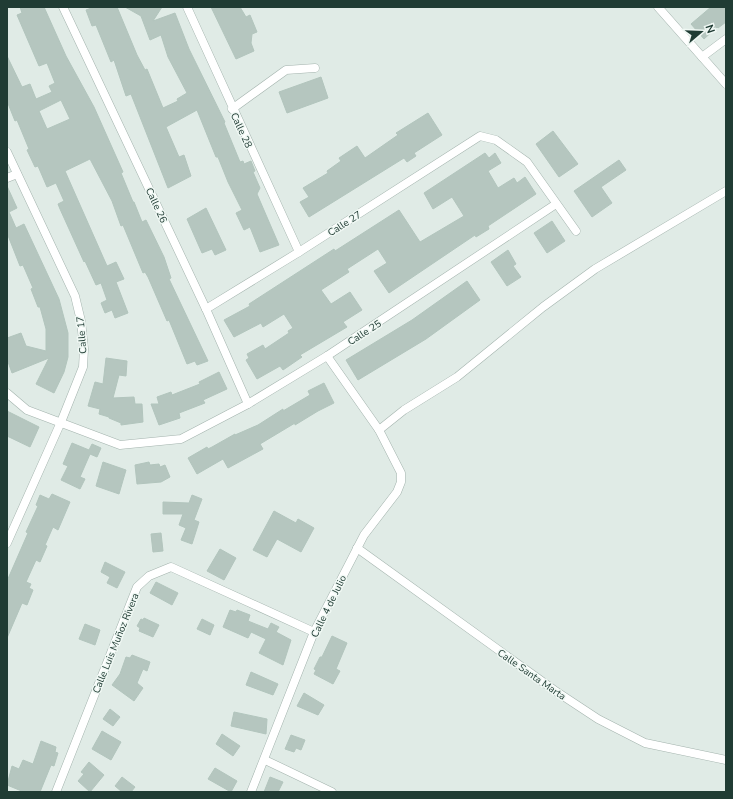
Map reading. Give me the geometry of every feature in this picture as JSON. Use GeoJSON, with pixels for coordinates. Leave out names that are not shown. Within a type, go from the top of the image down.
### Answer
{"type":"FeatureCollection","features":[{"type":"Feature","properties":{"kind":"street","name":"Calle 26"},"geometry":{"type":"LineString","coordinates":[[64,7],[206,309],[248,404]]}},
{"type":"Feature","properties":{"kind":"street","name":"Calle 28"},"geometry":{"type":"LineString","coordinates":[[187,7],[232,109],[299,252]]}},
{"type":"Feature","properties":{"kind":"street"},"geometry":{"type":"LineString","coordinates":[[658,7],[726,84]]}},
{"type":"Feature","properties":{"kind":"street"},"geometry":{"type":"LineString","coordinates":[[702,57],[726,39]]}},
{"type":"Feature","properties":{"kind":"street"},"geometry":{"type":"LineString","coordinates":[[232,109],[286,70],[315,68]]}},
{"type":"Feature","properties":{"kind":"street","name":"Calle 27"},"geometry":{"type":"LineString","coordinates":[[206,309],[299,252],[480,136],[496,140],[527,162],[556,204]]}},
{"type":"Feature","properties":{"kind":"street","name":"Calle 17"},"geometry":{"type":"LineString","coordinates":[[7,152],[75,296],[81,321],[84,349],[83,367],[61,422],[10,524],[7,543]]}},
{"type":"Feature","properties":{"kind":"street"},"geometry":{"type":"LineString","coordinates":[[7,178],[17,174]]}},
{"type":"Feature","properties":{"kind":"street"},"geometry":{"type":"LineString","coordinates":[[327,356],[379,430],[404,410],[457,377],[543,307],[596,270],[726,191]]}},
{"type":"Feature","properties":{"kind":"street"},"geometry":{"type":"LineString","coordinates":[[556,204],[576,231]]}},
{"type":"Feature","properties":{"kind":"street","name":"Calle 25"},"geometry":{"type":"LineString","coordinates":[[7,393],[27,410],[120,446],[181,438],[248,404],[327,356],[556,204]]}},
{"type":"Feature","properties":{"kind":"street","name":"Calle 4 de Julio"},"geometry":{"type":"LineString","coordinates":[[251,792],[265,760],[314,632],[357,548],[402,482],[401,473],[379,430]]}},
{"type":"Feature","properties":{"kind":"street","name":"Calle Santa Marta"},"geometry":{"type":"LineString","coordinates":[[357,548],[554,690],[598,719],[645,743],[726,760]]}},
{"type":"Feature","properties":{"kind":"street","name":"Calle Luis Muñoz Rivera"},"geometry":{"type":"LineString","coordinates":[[56,792],[137,587],[149,576],[171,567],[314,632]]}},
{"type":"Feature","properties":{"kind":"street"},"geometry":{"type":"LineString","coordinates":[[265,760],[332,792]]}},
{"type":"Feature","properties":{"kind":"building"},"geometry":{"type":"Polygon","coordinates":[[[20,7],[44,7],[66,56],[94,107],[123,172],[121,173],[142,222],[146,220],[164,257],[171,278],[169,279],[208,361],[197,365],[195,361],[187,364],[169,320],[167,321],[148,277],[145,272],[143,273],[123,225],[121,226],[112,201],[90,159],[65,171],[107,266],[116,262],[124,279],[116,282],[128,313],[115,318],[112,310],[105,313],[101,303],[107,300],[101,283],[96,285],[60,209],[58,204],[64,201],[56,183],[47,187],[38,166],[35,167],[27,150],[29,149],[17,120],[15,121],[7,101],[7,56],[22,87],[30,84],[36,99],[52,92],[49,86],[55,83],[47,63],[39,66],[17,15],[22,13],[20,7]],[[61,100],[39,111],[47,129],[70,119],[61,100]]]}},
{"type":"Feature","properties":{"kind":"building"},"geometry":{"type":"Polygon","coordinates":[[[94,7],[117,7],[137,55],[145,70],[147,69],[163,108],[178,101],[177,99],[187,93],[168,57],[161,35],[150,40],[141,16],[125,7],[162,7],[153,21],[175,13],[189,49],[225,122],[224,123],[240,162],[243,161],[244,164],[251,161],[255,171],[253,172],[260,188],[257,194],[279,245],[260,252],[250,227],[244,230],[236,213],[242,210],[228,182],[218,157],[216,157],[197,110],[166,127],[179,157],[184,155],[191,176],[168,188],[131,94],[126,96],[114,60],[111,62],[96,25],[92,26],[86,10],[94,7]]]}},
{"type":"Feature","properties":{"kind":"building"},"geometry":{"type":"Polygon","coordinates":[[[211,7],[240,7],[246,17],[250,15],[257,32],[252,34],[251,43],[254,51],[236,59],[211,7]]]}},
{"type":"Feature","properties":{"kind":"building"},"geometry":{"type":"Polygon","coordinates":[[[711,7],[726,7],[726,22],[718,28],[717,27],[704,39],[691,24],[711,7]]]}},
{"type":"Feature","properties":{"kind":"building"},"geometry":{"type":"Polygon","coordinates":[[[321,77],[328,98],[287,113],[279,92],[321,77]]]}},
{"type":"Feature","properties":{"kind":"building"},"geometry":{"type":"Polygon","coordinates":[[[428,113],[442,135],[414,153],[416,156],[407,162],[404,158],[309,217],[300,202],[309,197],[303,188],[328,173],[327,171],[341,161],[339,158],[357,146],[365,158],[398,135],[396,133],[428,113]]]}},
{"type":"Feature","properties":{"kind":"building"},"geometry":{"type":"Polygon","coordinates":[[[553,131],[578,164],[559,177],[536,144],[553,131]]]}},
{"type":"Feature","properties":{"kind":"building"},"geometry":{"type":"Polygon","coordinates":[[[485,153],[489,158],[495,153],[501,163],[488,171],[498,188],[514,178],[517,183],[525,177],[536,194],[488,226],[489,229],[476,237],[475,235],[389,293],[374,271],[387,263],[378,249],[347,269],[349,272],[321,290],[331,304],[350,292],[362,310],[343,322],[347,327],[300,355],[302,357],[283,370],[280,366],[257,379],[246,360],[249,358],[247,354],[263,345],[265,349],[289,333],[288,331],[293,328],[284,314],[263,327],[261,323],[234,337],[224,320],[250,306],[249,304],[334,249],[335,251],[399,210],[420,242],[464,216],[452,197],[433,209],[424,193],[485,153]]]}},
{"type":"Feature","properties":{"kind":"building"},"geometry":{"type":"Polygon","coordinates":[[[619,160],[626,170],[601,187],[612,203],[592,217],[574,191],[619,160]]]}},
{"type":"Feature","properties":{"kind":"building"},"geometry":{"type":"Polygon","coordinates":[[[7,186],[17,208],[9,212],[16,228],[24,224],[59,299],[68,333],[68,357],[64,372],[54,393],[36,384],[49,358],[12,373],[7,359],[7,338],[21,333],[26,346],[46,351],[46,329],[40,307],[38,307],[31,289],[33,288],[23,265],[20,266],[7,233],[7,186]]]}},
{"type":"Feature","properties":{"kind":"building"},"geometry":{"type":"Polygon","coordinates":[[[206,208],[226,250],[215,255],[212,249],[202,253],[187,219],[206,208]]]}},
{"type":"Feature","properties":{"kind":"building"},"geometry":{"type":"Polygon","coordinates":[[[552,221],[565,241],[547,253],[534,233],[552,221]]]}},
{"type":"Feature","properties":{"kind":"building"},"geometry":{"type":"Polygon","coordinates":[[[508,250],[516,264],[513,266],[521,277],[507,286],[491,262],[508,250]]]}},
{"type":"Feature","properties":{"kind":"building"},"geometry":{"type":"Polygon","coordinates":[[[467,281],[480,300],[426,339],[358,380],[346,360],[412,320],[467,281]]]}},
{"type":"Feature","properties":{"kind":"building"},"geometry":{"type":"Polygon","coordinates":[[[106,358],[127,361],[126,376],[119,375],[113,398],[134,397],[135,404],[142,404],[143,422],[121,425],[121,423],[109,417],[99,414],[100,409],[88,406],[95,382],[103,384],[106,358]]]}},
{"type":"Feature","properties":{"kind":"building"},"geometry":{"type":"Polygon","coordinates":[[[219,372],[227,389],[203,400],[205,403],[179,413],[180,418],[159,425],[151,404],[159,404],[157,397],[171,392],[172,395],[200,384],[199,382],[219,372]]]}},
{"type":"Feature","properties":{"kind":"building"},"geometry":{"type":"Polygon","coordinates":[[[324,383],[334,403],[295,425],[295,423],[260,444],[263,449],[228,468],[223,459],[197,474],[188,458],[207,447],[208,449],[235,434],[258,425],[283,409],[283,411],[310,395],[308,391],[324,383]]]}},
{"type":"Feature","properties":{"kind":"building"},"geometry":{"type":"Polygon","coordinates":[[[7,411],[39,427],[30,447],[7,436],[7,411]]]}},
{"type":"Feature","properties":{"kind":"building"},"geometry":{"type":"Polygon","coordinates":[[[72,443],[89,450],[92,444],[101,448],[97,457],[90,454],[80,477],[85,479],[80,489],[61,480],[68,466],[63,464],[72,443]]]}},
{"type":"Feature","properties":{"kind":"building"},"geometry":{"type":"Polygon","coordinates":[[[103,462],[126,470],[119,494],[96,486],[103,462]]]}},
{"type":"Feature","properties":{"kind":"building"},"geometry":{"type":"Polygon","coordinates":[[[149,462],[150,465],[159,464],[160,467],[165,465],[170,477],[161,482],[137,484],[135,465],[149,462]]]}},
{"type":"Feature","properties":{"kind":"building"},"geometry":{"type":"Polygon","coordinates":[[[52,494],[70,502],[58,530],[53,527],[45,545],[47,546],[40,562],[36,560],[26,582],[31,584],[29,588],[33,590],[27,605],[22,603],[7,638],[7,581],[28,533],[26,532],[38,506],[36,505],[40,495],[49,499],[52,494]]]}},
{"type":"Feature","properties":{"kind":"building"},"geometry":{"type":"Polygon","coordinates":[[[192,495],[202,499],[194,520],[199,522],[192,544],[181,540],[186,528],[179,525],[183,514],[163,514],[163,502],[189,503],[192,495]]]}},
{"type":"Feature","properties":{"kind":"building"},"geometry":{"type":"Polygon","coordinates":[[[274,511],[296,523],[298,519],[314,528],[301,552],[277,539],[267,557],[253,550],[274,511]]]}},
{"type":"Feature","properties":{"kind":"building"},"geometry":{"type":"Polygon","coordinates":[[[161,533],[163,551],[153,552],[151,534],[161,533]]]}},
{"type":"Feature","properties":{"kind":"building"},"geometry":{"type":"Polygon","coordinates":[[[220,549],[236,558],[224,580],[207,571],[220,549]]]}},
{"type":"Feature","properties":{"kind":"building"},"geometry":{"type":"Polygon","coordinates":[[[105,562],[125,572],[117,588],[107,583],[110,577],[101,572],[105,562]]]}},
{"type":"Feature","properties":{"kind":"building"},"geometry":{"type":"Polygon","coordinates":[[[156,582],[178,593],[172,605],[150,593],[156,582]]]}},
{"type":"Feature","properties":{"kind":"building"},"geometry":{"type":"Polygon","coordinates":[[[230,610],[236,612],[237,610],[250,615],[248,621],[268,629],[271,623],[279,627],[276,632],[291,640],[283,665],[259,653],[266,639],[251,632],[248,638],[223,627],[230,610]]]}},
{"type":"Feature","properties":{"kind":"building"},"geometry":{"type":"Polygon","coordinates":[[[144,618],[159,625],[153,637],[139,631],[140,628],[137,626],[141,619],[143,620],[144,618]]]}},
{"type":"Feature","properties":{"kind":"building"},"geometry":{"type":"Polygon","coordinates":[[[202,619],[214,625],[210,635],[197,629],[202,619]]]}},
{"type":"Feature","properties":{"kind":"building"},"geometry":{"type":"Polygon","coordinates":[[[85,624],[100,630],[95,645],[79,639],[85,624]]]}},
{"type":"Feature","properties":{"kind":"building"},"geometry":{"type":"Polygon","coordinates":[[[332,636],[347,643],[336,669],[340,671],[333,684],[314,674],[316,670],[314,669],[320,657],[322,657],[332,636]]]}},
{"type":"Feature","properties":{"kind":"building"},"geometry":{"type":"Polygon","coordinates":[[[132,655],[150,662],[147,671],[143,669],[137,683],[143,688],[134,701],[112,685],[120,674],[126,657],[130,658],[132,655]]]}},
{"type":"Feature","properties":{"kind":"building"},"geometry":{"type":"Polygon","coordinates":[[[251,672],[278,684],[273,695],[246,685],[251,672]]]}},
{"type":"Feature","properties":{"kind":"building"},"geometry":{"type":"Polygon","coordinates":[[[304,693],[324,705],[318,715],[297,706],[304,693]]]}},
{"type":"Feature","properties":{"kind":"building"},"geometry":{"type":"Polygon","coordinates":[[[110,709],[120,717],[113,726],[103,719],[110,709]]]}},
{"type":"Feature","properties":{"kind":"building"},"geometry":{"type":"Polygon","coordinates":[[[234,712],[267,719],[266,734],[231,726],[234,712]]]}},
{"type":"Feature","properties":{"kind":"building"},"geometry":{"type":"Polygon","coordinates":[[[102,731],[121,742],[111,760],[92,749],[102,731]]]}},
{"type":"Feature","properties":{"kind":"building"},"geometry":{"type":"Polygon","coordinates":[[[222,734],[240,746],[233,756],[216,744],[222,734]]]}},
{"type":"Feature","properties":{"kind":"building"},"geometry":{"type":"Polygon","coordinates":[[[291,735],[305,740],[301,750],[296,748],[294,752],[285,749],[291,735]]]}},
{"type":"Feature","properties":{"kind":"building"},"geometry":{"type":"Polygon","coordinates":[[[41,741],[56,747],[55,752],[58,753],[54,766],[51,765],[40,792],[24,792],[7,785],[12,766],[19,769],[23,760],[33,764],[41,741]]]}},
{"type":"Feature","properties":{"kind":"building"},"geometry":{"type":"Polygon","coordinates":[[[89,762],[104,775],[90,792],[78,781],[84,774],[81,772],[89,762]]]}},
{"type":"Feature","properties":{"kind":"building"},"geometry":{"type":"Polygon","coordinates":[[[215,768],[237,781],[231,792],[208,779],[215,768]]]}},
{"type":"Feature","properties":{"kind":"building"},"geometry":{"type":"Polygon","coordinates":[[[122,777],[135,787],[131,792],[122,792],[115,786],[122,777]]]}},
{"type":"Feature","properties":{"kind":"building"},"geometry":{"type":"Polygon","coordinates":[[[270,777],[283,782],[278,792],[264,792],[270,777]]]}}]}
